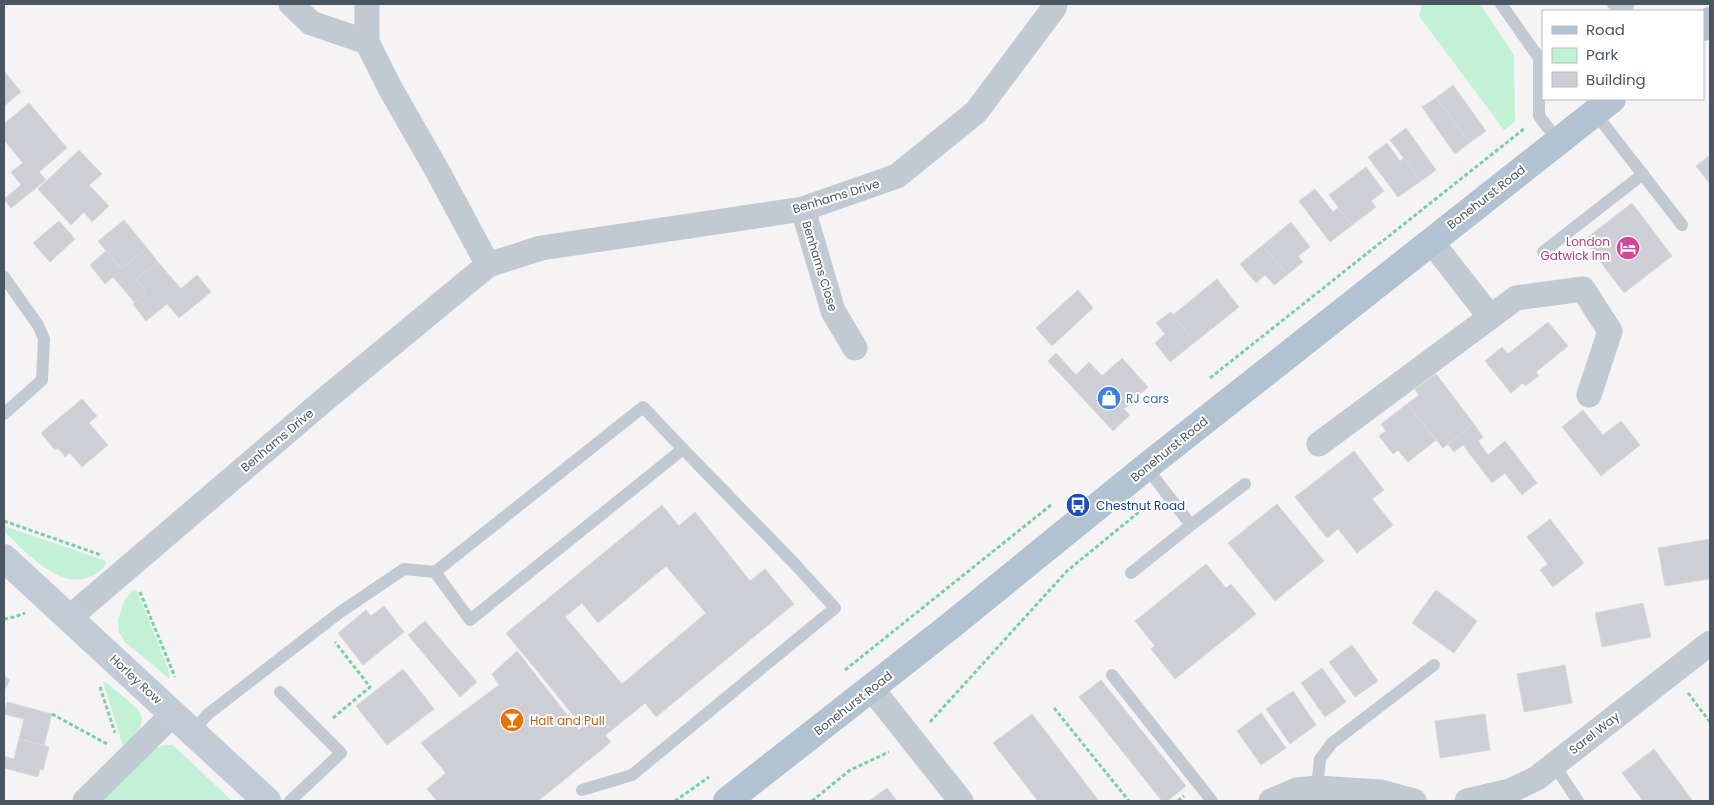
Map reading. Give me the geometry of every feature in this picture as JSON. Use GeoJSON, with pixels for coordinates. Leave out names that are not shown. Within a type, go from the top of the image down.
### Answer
{"type":"FeatureCollection","features":[{"type":"Feature","properties":{"kind":"main road","name":"Bonehurst Road"},"geometry":{"type":"LineString","coordinates":[[727,801],[872,688],[1430,241],[1603,106]]}},
{"type":"Feature","properties":{"kind":"street"},"geometry":{"type":"LineString","coordinates":[[291,4],[311,23],[367,42]]}},
{"type":"Feature","properties":{"kind":"street"},"geometry":{"type":"LineString","coordinates":[[367,4],[367,42],[390,88],[488,265]]}},
{"type":"Feature","properties":{"kind":"street","name":"Benhams Drive"},"geometry":{"type":"LineString","coordinates":[[69,618],[315,408],[488,265],[541,248],[803,209],[897,176],[976,112],[1058,5]]}},
{"type":"Feature","properties":{"kind":"street","name":"Benhams Close"},"geometry":{"type":"LineString","coordinates":[[803,209],[833,311],[855,348]]}},
{"type":"Feature","properties":{"kind":"street"},"geometry":{"type":"LineString","coordinates":[[1430,241],[1490,317]]}},
{"type":"Feature","properties":{"kind":"street"},"geometry":{"type":"LineString","coordinates":[[1319,444],[1516,298],[1583,290],[1610,331],[1589,395]]}},
{"type":"Feature","properties":{"kind":"street","name":"Horley Row"},"geometry":{"type":"LineString","coordinates":[[4,558],[267,801]]}},
{"type":"Feature","properties":{"kind":"street","name":"Sarel Way"},"geometry":{"type":"LineString","coordinates":[[1467,801],[1510,791],[1537,778],[1710,643]]}},
{"type":"Feature","properties":{"kind":"street"},"geometry":{"type":"LineString","coordinates":[[872,688],[961,801]]}},
{"type":"Feature","properties":{"kind":"street"},"geometry":{"type":"LineString","coordinates":[[85,801],[124,752],[173,714]]}},
{"type":"Feature","properties":{"kind":"street"},"geometry":{"type":"LineString","coordinates":[[1271,801],[1297,790],[1317,788],[1381,792],[1414,801]]}},
{"type":"Feature","properties":{"kind":"lane"},"geometry":{"type":"LineString","coordinates":[[1501,4],[1540,58],[1539,116],[1558,141]]}},
{"type":"Feature","properties":{"kind":"lane"},"geometry":{"type":"LineString","coordinates":[[1614,4],[1627,6],[1630,4]]}},
{"type":"Feature","properties":{"kind":"lane"},"geometry":{"type":"LineString","coordinates":[[1603,106],[1643,174],[1682,225]]}},
{"type":"Feature","properties":{"kind":"lane"},"geometry":{"type":"LineString","coordinates":[[1543,252],[1643,174]]}},
{"type":"Feature","properties":{"kind":"lane"},"geometry":{"type":"LineString","coordinates":[[4,277],[38,325],[44,339],[42,380],[4,414]]}},
{"type":"Feature","properties":{"kind":"lane"},"geometry":{"type":"LineString","coordinates":[[192,732],[208,714],[323,626],[404,569],[435,572],[643,407],[835,608],[632,775],[582,790]]}},
{"type":"Feature","properties":{"kind":"lane"},"geometry":{"type":"LineString","coordinates":[[435,572],[470,620],[683,449]]}},
{"type":"Feature","properties":{"kind":"lane"},"geometry":{"type":"LineString","coordinates":[[1146,467],[1191,525]]}},
{"type":"Feature","properties":{"kind":"lane"},"geometry":{"type":"LineString","coordinates":[[1131,573],[1245,484]]}},
{"type":"Feature","properties":{"kind":"lane"},"geometry":{"type":"LineString","coordinates":[[1317,788],[1320,759],[1332,743],[1434,665]]}},
{"type":"Feature","properties":{"kind":"lane"},"geometry":{"type":"LineString","coordinates":[[1112,675],[1212,801]]}},
{"type":"Feature","properties":{"kind":"lane"},"geometry":{"type":"LineString","coordinates":[[280,692],[341,753],[290,801]]}},
{"type":"Feature","properties":{"kind":"lane"},"geometry":{"type":"LineString","coordinates":[[1554,765],[1578,801]]}},
{"type":"Feature","properties":{"kind":"path"},"geometry":{"type":"LineString","coordinates":[[812,801],[850,770],[881,755],[915,742],[941,709],[1067,571],[1164,491]]}},
{"type":"Feature","properties":{"kind":"path"},"geometry":{"type":"LineString","coordinates":[[4,619],[26,612]]}},
{"type":"Feature","properties":{"kind":"path"},"geometry":{"type":"LineString","coordinates":[[318,730],[370,687],[323,626]]}},
{"type":"Feature","properties":{"kind":"path"},"geometry":{"type":"LineString","coordinates":[[1672,673],[1710,722]]}},
{"type":"Feature","properties":{"kind":"path"},"geometry":{"type":"LineString","coordinates":[[99,684],[124,752]]}},
{"type":"Feature","properties":{"kind":"path"},"geometry":{"type":"LineString","coordinates":[[1054,708],[1129,801]]}},
{"type":"Feature","properties":{"kind":"path"},"geometry":{"type":"LineString","coordinates":[[52,714],[109,746],[124,752]]}},
{"type":"Feature","properties":{"kind":"green space"},"geometry":{"type":"Polygon","coordinates":[[[1422,4],[1480,4],[1514,55],[1515,122],[1504,130],[1419,16],[1422,4]]]}},
{"type":"Feature","properties":{"kind":"green space"},"geometry":{"type":"Polygon","coordinates":[[[4,526],[106,561],[106,564],[101,570],[82,579],[70,579],[57,575],[45,568],[22,549],[4,531],[4,526]]]}},
{"type":"Feature","properties":{"kind":"green space"},"geometry":{"type":"Polygon","coordinates":[[[134,589],[137,591],[168,668],[170,679],[125,642],[119,632],[118,620],[124,601],[134,589]]]}},
{"type":"Feature","properties":{"kind":"green space"},"geometry":{"type":"Polygon","coordinates":[[[103,682],[107,683],[130,702],[138,710],[142,718],[142,723],[137,732],[123,746],[103,682]]]}},
{"type":"Feature","properties":{"kind":"green space"},"geometry":{"type":"Polygon","coordinates":[[[163,745],[173,745],[232,801],[100,801],[152,750],[163,745]]]}},
{"type":"Feature","properties":{"kind":"building"},"geometry":{"type":"Polygon","coordinates":[[[4,71],[21,92],[4,106],[4,71]]]}},
{"type":"Feature","properties":{"kind":"building"},"geometry":{"type":"Polygon","coordinates":[[[1453,85],[1486,131],[1469,143],[1436,98],[1453,85]]]}},
{"type":"Feature","properties":{"kind":"building"},"geometry":{"type":"Polygon","coordinates":[[[1436,98],[1469,143],[1455,154],[1422,107],[1436,98]]]}},
{"type":"Feature","properties":{"kind":"building"},"geometry":{"type":"Polygon","coordinates":[[[29,103],[67,148],[39,172],[46,180],[11,208],[4,199],[21,185],[11,172],[23,163],[4,140],[4,124],[29,103]]]}},
{"type":"Feature","properties":{"kind":"building"},"geometry":{"type":"Polygon","coordinates":[[[1406,128],[1436,170],[1421,181],[1390,140],[1406,128]]]}},
{"type":"Feature","properties":{"kind":"building"},"geometry":{"type":"Polygon","coordinates":[[[1387,143],[1400,161],[1404,158],[1421,181],[1398,197],[1368,157],[1387,143]]]}},
{"type":"Feature","properties":{"kind":"building"},"geometry":{"type":"Polygon","coordinates":[[[79,150],[102,174],[89,185],[109,206],[92,222],[84,212],[71,225],[38,189],[79,150]]]}},
{"type":"Feature","properties":{"kind":"building"},"geometry":{"type":"Polygon","coordinates":[[[1710,155],[1710,184],[1696,166],[1710,155]]]}},
{"type":"Feature","properties":{"kind":"building"},"geometry":{"type":"Polygon","coordinates":[[[1366,167],[1384,191],[1371,201],[1376,207],[1352,225],[1329,195],[1366,167]]]}},
{"type":"Feature","properties":{"kind":"building"},"geometry":{"type":"Polygon","coordinates":[[[1315,189],[1333,212],[1338,208],[1352,225],[1330,242],[1299,201],[1315,189]]]}},
{"type":"Feature","properties":{"kind":"building","name":"London Gatwick Inn"},"geometry":{"type":"Polygon","coordinates":[[[1632,203],[1672,256],[1624,293],[1584,240],[1632,203]]]}},
{"type":"Feature","properties":{"kind":"building"},"geometry":{"type":"Polygon","coordinates":[[[124,220],[147,248],[121,269],[98,241],[124,220]]]}},
{"type":"Feature","properties":{"kind":"building"},"geometry":{"type":"Polygon","coordinates":[[[59,221],[75,239],[50,262],[33,243],[59,221]]]}},
{"type":"Feature","properties":{"kind":"building"},"geometry":{"type":"Polygon","coordinates":[[[1291,222],[1310,247],[1298,256],[1303,262],[1287,275],[1263,245],[1291,222]]]}},
{"type":"Feature","properties":{"kind":"building"},"geometry":{"type":"Polygon","coordinates":[[[1263,245],[1287,275],[1274,285],[1265,275],[1256,283],[1240,264],[1263,245]]]}},
{"type":"Feature","properties":{"kind":"building"},"geometry":{"type":"Polygon","coordinates":[[[147,248],[158,262],[136,280],[147,293],[135,303],[113,277],[105,284],[90,265],[106,251],[121,269],[147,248]]]}},
{"type":"Feature","properties":{"kind":"building"},"geometry":{"type":"Polygon","coordinates":[[[158,262],[181,289],[197,275],[211,292],[179,318],[167,304],[146,321],[133,304],[147,293],[136,280],[158,262]]]}},
{"type":"Feature","properties":{"kind":"building"},"geometry":{"type":"Polygon","coordinates":[[[1217,279],[1239,307],[1195,342],[1173,315],[1217,279]]]}},
{"type":"Feature","properties":{"kind":"building"},"geometry":{"type":"Polygon","coordinates":[[[1078,290],[1093,308],[1052,346],[1036,328],[1078,290]]]}},
{"type":"Feature","properties":{"kind":"building"},"geometry":{"type":"Polygon","coordinates":[[[1171,312],[1195,342],[1170,362],[1155,343],[1165,334],[1156,323],[1171,312]]]}},
{"type":"Feature","properties":{"kind":"building"},"geometry":{"type":"Polygon","coordinates":[[[1548,322],[1568,346],[1536,372],[1539,376],[1525,386],[1523,383],[1511,393],[1485,361],[1502,347],[1508,354],[1548,322]]]}},
{"type":"Feature","properties":{"kind":"building","name":"RJ cars"},"geometry":{"type":"Polygon","coordinates":[[[1056,353],[1076,375],[1089,362],[1102,376],[1122,358],[1148,387],[1124,409],[1130,415],[1113,431],[1048,361],[1056,353]]]}},
{"type":"Feature","properties":{"kind":"building"},"geometry":{"type":"Polygon","coordinates":[[[1436,374],[1474,424],[1443,448],[1407,404],[1419,395],[1415,389],[1436,374]]]}},
{"type":"Feature","properties":{"kind":"building"},"geometry":{"type":"Polygon","coordinates":[[[82,399],[97,416],[89,423],[108,445],[82,467],[70,453],[65,457],[58,448],[55,450],[41,433],[82,399]]]}},
{"type":"Feature","properties":{"kind":"building"},"geometry":{"type":"Polygon","coordinates":[[[1407,404],[1436,440],[1408,462],[1398,450],[1393,454],[1379,436],[1386,431],[1381,424],[1407,404]]]}},
{"type":"Feature","properties":{"kind":"building"},"geometry":{"type":"Polygon","coordinates":[[[1583,410],[1603,435],[1621,421],[1640,445],[1601,476],[1562,427],[1583,410]]]}},
{"type":"Feature","properties":{"kind":"building"},"geometry":{"type":"Polygon","coordinates":[[[1474,424],[1483,437],[1478,441],[1488,455],[1505,441],[1537,483],[1522,495],[1505,473],[1492,483],[1463,445],[1454,452],[1448,444],[1474,424]]]}},
{"type":"Feature","properties":{"kind":"building"},"geometry":{"type":"Polygon","coordinates":[[[1354,451],[1384,490],[1372,499],[1393,525],[1357,553],[1338,529],[1327,538],[1295,497],[1354,451]]]}},
{"type":"Feature","properties":{"kind":"building"},"geometry":{"type":"Polygon","coordinates":[[[1277,504],[1324,561],[1275,601],[1228,543],[1277,504]]]}},
{"type":"Feature","properties":{"kind":"building"},"geometry":{"type":"Polygon","coordinates":[[[662,505],[679,526],[695,512],[750,581],[765,569],[794,604],[656,717],[645,703],[612,730],[598,714],[582,726],[506,633],[662,505]],[[666,566],[598,623],[582,603],[565,617],[622,684],[706,613],[666,566]]]}},
{"type":"Feature","properties":{"kind":"building"},"geometry":{"type":"Polygon","coordinates":[[[1550,519],[1584,563],[1553,587],[1540,570],[1548,564],[1527,537],[1550,519]]]}},
{"type":"Feature","properties":{"kind":"building"},"geometry":{"type":"Polygon","coordinates":[[[1710,539],[1710,579],[1665,586],[1658,548],[1710,539]]]}},
{"type":"Feature","properties":{"kind":"building"},"geometry":{"type":"Polygon","coordinates":[[[1206,564],[1226,588],[1231,584],[1256,614],[1175,679],[1151,649],[1155,646],[1135,621],[1206,564]]]}},
{"type":"Feature","properties":{"kind":"building"},"geometry":{"type":"Polygon","coordinates":[[[1436,590],[1477,621],[1454,653],[1412,623],[1436,590]]]}},
{"type":"Feature","properties":{"kind":"building"},"geometry":{"type":"Polygon","coordinates":[[[1643,603],[1651,637],[1602,647],[1595,613],[1643,603]]]}},
{"type":"Feature","properties":{"kind":"building"},"geometry":{"type":"Polygon","coordinates":[[[384,606],[404,632],[363,665],[338,633],[366,610],[371,616],[384,606]]]}},
{"type":"Feature","properties":{"kind":"building"},"geometry":{"type":"Polygon","coordinates":[[[425,621],[477,682],[460,697],[408,635],[425,621]]]}},
{"type":"Feature","properties":{"kind":"building"},"geometry":{"type":"Polygon","coordinates":[[[1352,645],[1378,681],[1355,697],[1329,662],[1352,645]]]}},
{"type":"Feature","properties":{"kind":"building","name":"Halt and Pull"},"geometry":{"type":"Polygon","coordinates":[[[517,651],[579,730],[598,714],[612,730],[605,735],[611,742],[538,801],[437,801],[427,789],[446,773],[421,743],[499,685],[492,674],[517,651]]]}},
{"type":"Feature","properties":{"kind":"building"},"geometry":{"type":"Polygon","coordinates":[[[1565,665],[1572,703],[1524,712],[1517,674],[1565,665]]]}},
{"type":"Feature","properties":{"kind":"building"},"geometry":{"type":"Polygon","coordinates":[[[1322,668],[1346,702],[1325,717],[1301,683],[1322,668]]]}},
{"type":"Feature","properties":{"kind":"building"},"geometry":{"type":"Polygon","coordinates":[[[403,669],[434,709],[387,745],[356,706],[403,669]]]}},
{"type":"Feature","properties":{"kind":"building"},"geometry":{"type":"Polygon","coordinates":[[[4,676],[10,680],[4,691],[4,676]]]}},
{"type":"Feature","properties":{"kind":"building"},"geometry":{"type":"Polygon","coordinates":[[[1101,680],[1186,786],[1167,801],[1162,801],[1079,697],[1101,680]]]}},
{"type":"Feature","properties":{"kind":"building"},"geometry":{"type":"Polygon","coordinates":[[[1293,691],[1316,725],[1290,744],[1266,709],[1293,691]]]}},
{"type":"Feature","properties":{"kind":"building"},"geometry":{"type":"Polygon","coordinates":[[[7,702],[52,714],[44,745],[19,739],[24,719],[4,714],[7,702]]]}},
{"type":"Feature","properties":{"kind":"building"},"geometry":{"type":"Polygon","coordinates":[[[1261,713],[1286,748],[1261,765],[1237,731],[1261,713]]]}},
{"type":"Feature","properties":{"kind":"building"},"geometry":{"type":"Polygon","coordinates":[[[1032,714],[1099,801],[1038,801],[993,743],[1032,714]]]}},
{"type":"Feature","properties":{"kind":"building"},"geometry":{"type":"Polygon","coordinates":[[[1485,714],[1490,750],[1440,758],[1435,721],[1485,714]]]}},
{"type":"Feature","properties":{"kind":"building"},"geometry":{"type":"Polygon","coordinates":[[[19,739],[49,747],[43,770],[40,769],[38,777],[4,768],[4,756],[14,759],[19,739]]]}},
{"type":"Feature","properties":{"kind":"building"},"geometry":{"type":"Polygon","coordinates":[[[1654,749],[1693,801],[1643,801],[1622,773],[1654,749]]]}},
{"type":"Feature","properties":{"kind":"building"},"geometry":{"type":"Polygon","coordinates":[[[887,788],[897,801],[869,801],[887,788]]]}},
{"type":"Feature","properties":{"kind":"place","name":"London Gatwick Inn"},"geometry":{"type":"Point","coordinates":[1628,248]}},
{"type":"Feature","properties":{"kind":"place","name":"RJ cars"},"geometry":{"type":"Point","coordinates":[1109,398]}},
{"type":"Feature","properties":{"kind":"place","name":"Chestnut Road"},"geometry":{"type":"Point","coordinates":[1078,505]}},
{"type":"Feature","properties":{"kind":"place","name":"Halt and Pull"},"geometry":{"type":"Point","coordinates":[512,720]}}]}
